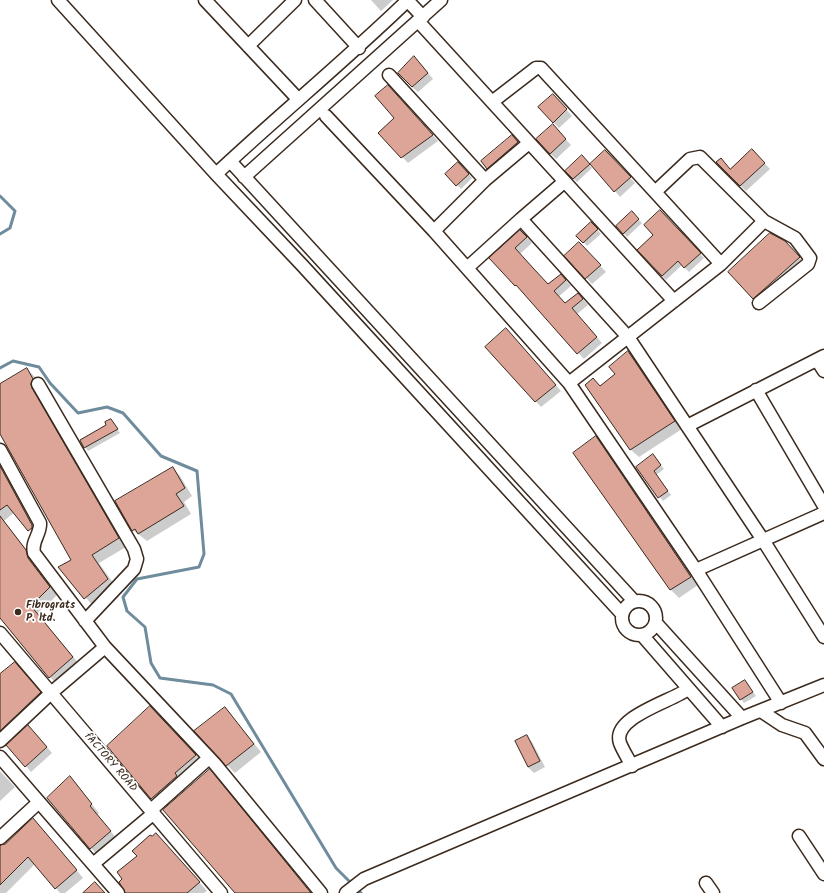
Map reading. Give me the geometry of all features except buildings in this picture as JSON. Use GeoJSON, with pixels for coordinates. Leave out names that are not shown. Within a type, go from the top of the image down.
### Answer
{"type":"FeatureCollection","features":[{"type":"Feature","properties":{"kind":"street"},"geometry":{"type":"LineString","coordinates":[[58,0],[216,174],[302,265],[622,614]]}},
{"type":"Feature","properties":{"kind":"street"},"geometry":{"type":"LineString","coordinates":[[248,46],[295,0]]}},
{"type":"Feature","properties":{"kind":"street"},"geometry":{"type":"LineString","coordinates":[[315,0],[359,48]]}},
{"type":"Feature","properties":{"kind":"street"},"geometry":{"type":"LineString","coordinates":[[216,174],[298,99],[359,48],[408,0],[421,19],[492,102],[674,302]]}},
{"type":"Feature","properties":{"kind":"street"},"geometry":{"type":"LineString","coordinates":[[244,177],[441,0]]}},
{"type":"Feature","properties":{"kind":"street"},"geometry":{"type":"LineString","coordinates":[[208,1],[298,99]]}},
{"type":"Feature","properties":{"kind":"street"},"geometry":{"type":"LineString","coordinates":[[492,102],[536,68],[541,68],[720,264]]}},
{"type":"Feature","properties":{"kind":"street"},"geometry":{"type":"LineString","coordinates":[[390,75],[485,180]]}},
{"type":"Feature","properties":{"kind":"street"},"geometry":{"type":"LineString","coordinates":[[326,116],[467,268],[569,383],[696,570],[781,703]]}},
{"type":"Feature","properties":{"kind":"street"},"geometry":{"type":"LineString","coordinates":[[434,232],[485,180],[529,143]]}},
{"type":"Feature","properties":{"kind":"street"},"geometry":{"type":"LineString","coordinates":[[655,192],[690,160],[700,157],[764,221],[794,238],[810,258],[808,264],[759,303]]}},
{"type":"Feature","properties":{"kind":"street"},"geometry":{"type":"LineString","coordinates":[[230,162],[634,601]]}},
{"type":"Feature","properties":{"kind":"street"},"geometry":{"type":"LineString","coordinates":[[467,268],[564,182]]}},
{"type":"Feature","properties":{"kind":"street"},"geometry":{"type":"LineString","coordinates":[[521,219],[628,337],[764,540],[824,637]]}},
{"type":"Feature","properties":{"kind":"street"},"geometry":{"type":"LineString","coordinates":[[569,383],[674,302],[720,264],[764,221]]}},
{"type":"Feature","properties":{"kind":"street"},"geometry":{"type":"LineString","coordinates":[[687,426],[820,358],[824,372]]}},
{"type":"Feature","properties":{"kind":"street"},"geometry":{"type":"LineString","coordinates":[[412,386],[425,374]]}},
{"type":"Feature","properties":{"kind":"street"},"geometry":{"type":"LineString","coordinates":[[38,384],[134,549],[137,559],[134,569],[85,621]]}},
{"type":"Feature","properties":{"kind":"street"},"geometry":{"type":"LineString","coordinates":[[756,390],[824,506]]}},
{"type":"Feature","properties":{"kind":"street"},"geometry":{"type":"LineString","coordinates":[[0,450],[40,523],[41,530],[33,547],[34,553],[105,647],[209,758],[321,893]]}},
{"type":"Feature","properties":{"kind":"street"},"geometry":{"type":"LineString","coordinates":[[696,570],[824,513]]}},
{"type":"Feature","properties":{"kind":"street"},"geometry":{"type":"LineString","coordinates":[[634,601],[643,601],[652,605],[656,614],[656,623],[651,631],[642,635],[628,632],[623,624],[622,614],[626,606],[634,601]]}},
{"type":"Feature","properties":{"kind":"street"},"geometry":{"type":"LineString","coordinates":[[656,623],[742,718]]}},
{"type":"Feature","properties":{"kind":"street","name":"fACTORY ROAD"},"geometry":{"type":"LineString","coordinates":[[0,633],[221,893]]}},
{"type":"Feature","properties":{"kind":"street"},"geometry":{"type":"LineString","coordinates":[[642,635],[722,727]]}},
{"type":"Feature","properties":{"kind":"street"},"geometry":{"type":"LineString","coordinates":[[0,741],[51,693],[105,647]]}},
{"type":"Feature","properties":{"kind":"street"},"geometry":{"type":"LineString","coordinates":[[346,893],[364,879],[742,718],[824,685]]}},
{"type":"Feature","properties":{"kind":"street"},"geometry":{"type":"LineString","coordinates":[[632,766],[620,742],[621,730],[630,719],[681,695],[688,689]]}},
{"type":"Feature","properties":{"kind":"street"},"geometry":{"type":"LineString","coordinates":[[761,711],[782,725],[805,733],[824,759]]}},
{"type":"Feature","properties":{"kind":"street"},"geometry":{"type":"LineString","coordinates":[[0,757],[118,893]]}},
{"type":"Feature","properties":{"kind":"street"},"geometry":{"type":"LineString","coordinates":[[93,864],[209,758]]}},
{"type":"Feature","properties":{"kind":"street"},"geometry":{"type":"LineString","coordinates":[[0,838],[39,802]]}},
{"type":"Feature","properties":{"kind":"street"},"geometry":{"type":"LineString","coordinates":[[800,836],[824,874]]}},
{"type":"Feature","properties":{"kind":"waterway"},"geometry":{"type":"LineString","coordinates":[[0,196],[15,211],[10,228],[0,234]]}},
{"type":"Feature","properties":{"kind":"waterway"},"geometry":{"type":"LineString","coordinates":[[0,368],[13,361],[39,367],[50,383],[78,413],[107,407],[123,413],[161,456],[197,471],[204,554],[199,567],[137,579],[123,597],[127,611],[145,627],[151,663],[160,678],[213,685],[231,694],[336,868],[352,884]]}},
{"type":"Feature","properties":{"kind":"waterway"},"geometry":{"type":"LineString","coordinates":[[356,888],[361,893]]}},
{"type":"Feature","properties":{"kind":"place","name":"Fibrograts P. ltd."},"geometry":{"type":"Point","coordinates":[18,612]}}]}
